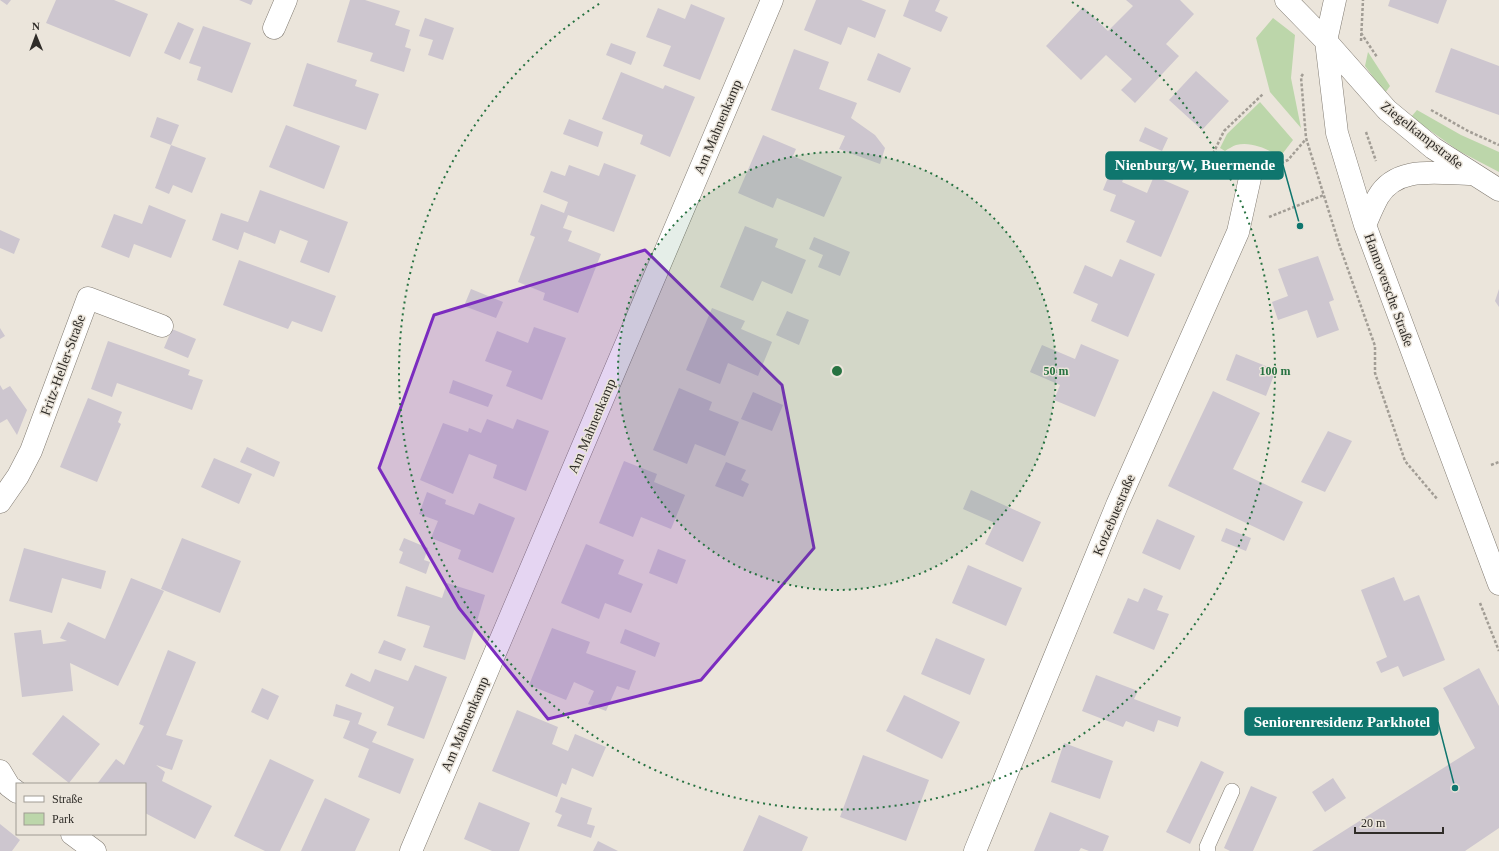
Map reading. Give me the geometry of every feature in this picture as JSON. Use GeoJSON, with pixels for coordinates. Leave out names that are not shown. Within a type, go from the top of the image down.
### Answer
{"type":"FeatureCollection","features":[{"type":"Feature","properties":{"kind":"street"},"geometry":{"type":"LineString","coordinates":[[274,28],[286,0]]}},
{"type":"Feature","properties":{"kind":"street","name":"Am Mahnenkamp"},"geometry":{"type":"LineString","coordinates":[[411,851],[772,0]]}},
{"type":"Feature","properties":{"kind":"street"},"geometry":{"type":"LineString","coordinates":[[1286,0],[1326,41]]}},
{"type":"Feature","properties":{"kind":"street","name":"Hannoversche Straße"},"geometry":{"type":"LineString","coordinates":[[1335,0],[1326,41],[1337,133],[1365,226],[1499,584]]}},
{"type":"Feature","properties":{"kind":"street","name":"Ziegelkampstraße"},"geometry":{"type":"LineString","coordinates":[[1326,41],[1363,86],[1398,120],[1433,148],[1499,190]]}},
{"type":"Feature","properties":{"kind":"street","name":"Ziegelkampstraße"},"geometry":{"type":"LineString","coordinates":[[1365,226],[1378,196],[1395,179],[1412,173],[1472,174]]}},
{"type":"Feature","properties":{"kind":"street","name":"Kotzebuestraße"},"geometry":{"type":"LineString","coordinates":[[975,851],[1117,505],[1238,232],[1250,178]]}},
{"type":"Feature","properties":{"kind":"street","name":"Fritz-Heller-Straße"},"geometry":{"type":"LineString","coordinates":[[0,502],[18,476],[31,451],[88,298],[162,326]]}},
{"type":"Feature","properties":{"kind":"street"},"geometry":{"type":"LineString","coordinates":[[0,771],[9,786],[16,791]]}},
{"type":"Feature","properties":{"kind":"street"},"geometry":{"type":"LineString","coordinates":[[73,835],[95,851]]}},
{"type":"Feature","properties":{"kind":"lane"},"geometry":{"type":"LineString","coordinates":[[1208,851],[1207,847],[1232,791]]}},
{"type":"Feature","properties":{"kind":"path"},"geometry":{"type":"LineString","coordinates":[[1363,86],[1361,32],[1364,0]]}},
{"type":"Feature","properties":{"kind":"path"},"geometry":{"type":"LineString","coordinates":[[1301,77],[1306,138],[1375,346],[1375,373],[1405,461],[1442,505]]}},
{"type":"Feature","properties":{"kind":"path"},"geometry":{"type":"LineString","coordinates":[[1210,160],[1224,131],[1263,94]]}},
{"type":"Feature","properties":{"kind":"path"},"geometry":{"type":"LineString","coordinates":[[1428,108],[1468,132],[1499,145]]}},
{"type":"Feature","properties":{"kind":"path"},"geometry":{"type":"LineString","coordinates":[[1365,129],[1381,175],[1384,190]]}},
{"type":"Feature","properties":{"kind":"path"},"geometry":{"type":"LineString","coordinates":[[1250,178],[1288,160],[1306,138]]}},
{"type":"Feature","properties":{"kind":"path"},"geometry":{"type":"LineString","coordinates":[[1268,218],[1324,196]]}},
{"type":"Feature","properties":{"kind":"path"},"geometry":{"type":"LineString","coordinates":[[1491,465],[1499,462]]}},
{"type":"Feature","properties":{"kind":"path"},"geometry":{"type":"LineString","coordinates":[[1479,600],[1499,651]]}},
{"type":"Feature","properties":{"kind":"highlighted area"},"geometry":{"type":"Polygon","coordinates":[[[645,250],[782,385],[814,548],[701,680],[548,719],[459,608],[379,468],[434,315],[645,250]]]}},
{"type":"Feature","properties":{"kind":"green space"},"geometry":{"type":"Polygon","coordinates":[[[1273,18],[1295,35],[1291,78],[1301,128],[1270,92],[1256,38],[1273,18]]]}},
{"type":"Feature","properties":{"kind":"green space"},"geometry":{"type":"Polygon","coordinates":[[[1368,52],[1390,86],[1385,93],[1365,66],[1368,52]]]}},
{"type":"Feature","properties":{"kind":"green space"},"geometry":{"type":"Polygon","coordinates":[[[1260,102],[1293,140],[1280,157],[1270,151],[1248,144],[1236,145],[1225,151],[1220,148],[1227,134],[1260,102]]]}},
{"type":"Feature","properties":{"kind":"green space"},"geometry":{"type":"Polygon","coordinates":[[[1417,110],[1461,135],[1499,152],[1499,172],[1459,151],[1411,117],[1417,110]]]}},
{"type":"Feature","properties":{"kind":"building"},"geometry":{"type":"Polygon","coordinates":[[[0,0],[11,0],[7,5],[0,0]]]}},
{"type":"Feature","properties":{"kind":"building"},"geometry":{"type":"Polygon","coordinates":[[[56,0],[114,0],[148,14],[130,57],[46,23],[56,0]]]}},
{"type":"Feature","properties":{"kind":"building"},"geometry":{"type":"Polygon","coordinates":[[[239,0],[253,0],[251,5],[239,0]]]}},
{"type":"Feature","properties":{"kind":"building"},"geometry":{"type":"Polygon","coordinates":[[[350,0],[365,0],[400,11],[395,25],[410,30],[405,47],[411,49],[404,72],[370,61],[373,53],[337,42],[350,0]]]}},
{"type":"Feature","properties":{"kind":"building"},"geometry":{"type":"Polygon","coordinates":[[[816,0],[861,0],[886,10],[875,38],[848,27],[841,45],[804,30],[816,0]]]}},
{"type":"Feature","properties":{"kind":"building"},"geometry":{"type":"Polygon","coordinates":[[[909,0],[940,0],[935,11],[948,17],[941,32],[903,16],[909,0]]]}},
{"type":"Feature","properties":{"kind":"building"},"geometry":{"type":"Polygon","coordinates":[[[1126,0],[1180,0],[1194,14],[1166,44],[1179,56],[1135,103],[1121,90],[1132,79],[1106,55],[1081,80],[1046,46],[1083,7],[1108,31],[1133,6],[1126,0]]]}},
{"type":"Feature","properties":{"kind":"building"},"geometry":{"type":"Polygon","coordinates":[[[1390,0],[1447,0],[1438,24],[1388,6],[1390,0]]]}},
{"type":"Feature","properties":{"kind":"building"},"geometry":{"type":"Polygon","coordinates":[[[691,4],[725,18],[700,80],[663,66],[671,46],[646,37],[658,8],[685,19],[691,4]]]}},
{"type":"Feature","properties":{"kind":"building"},"geometry":{"type":"Polygon","coordinates":[[[425,18],[454,28],[443,60],[428,55],[433,40],[419,36],[425,18]]]}},
{"type":"Feature","properties":{"kind":"building"},"geometry":{"type":"Polygon","coordinates":[[[178,22],[194,29],[180,60],[164,53],[178,22]]]}},
{"type":"Feature","properties":{"kind":"building"},"geometry":{"type":"Polygon","coordinates":[[[203,26],[251,43],[232,93],[197,80],[201,67],[189,63],[203,26]]]}},
{"type":"Feature","properties":{"kind":"building"},"geometry":{"type":"Polygon","coordinates":[[[611,43],[636,52],[631,65],[606,55],[611,43]]]}},
{"type":"Feature","properties":{"kind":"building"},"geometry":{"type":"Polygon","coordinates":[[[1451,48],[1499,66],[1499,115],[1435,92],[1451,48]]]}},
{"type":"Feature","properties":{"kind":"building"},"geometry":{"type":"Polygon","coordinates":[[[794,49],[829,62],[819,89],[857,103],[851,118],[875,135],[885,148],[880,164],[839,149],[845,136],[771,110],[794,49]]]}},
{"type":"Feature","properties":{"kind":"building"},"geometry":{"type":"Polygon","coordinates":[[[878,53],[911,68],[900,93],[867,80],[878,53]]]}},
{"type":"Feature","properties":{"kind":"building"},"geometry":{"type":"Polygon","coordinates":[[[307,63],[357,80],[355,86],[379,94],[366,130],[293,106],[307,63]]]}},
{"type":"Feature","properties":{"kind":"building"},"geometry":{"type":"Polygon","coordinates":[[[1196,71],[1229,101],[1202,130],[1169,100],[1196,71]]]}},
{"type":"Feature","properties":{"kind":"building"},"geometry":{"type":"Polygon","coordinates":[[[621,72],[663,89],[665,85],[695,97],[670,157],[640,144],[643,135],[602,119],[621,72]]]}},
{"type":"Feature","properties":{"kind":"building"},"geometry":{"type":"Polygon","coordinates":[[[157,117],[179,125],[171,145],[150,137],[157,117]]]}},
{"type":"Feature","properties":{"kind":"building"},"geometry":{"type":"Polygon","coordinates":[[[569,119],[603,132],[598,147],[563,134],[569,119]]]}},
{"type":"Feature","properties":{"kind":"building"},"geometry":{"type":"Polygon","coordinates":[[[286,125],[340,146],[324,189],[269,167],[286,125]]]}},
{"type":"Feature","properties":{"kind":"building"},"geometry":{"type":"Polygon","coordinates":[[[1145,127],[1168,138],[1162,151],[1139,141],[1145,127]]]}},
{"type":"Feature","properties":{"kind":"building"},"geometry":{"type":"Polygon","coordinates":[[[763,135],[796,149],[793,156],[842,177],[824,217],[777,198],[773,208],[738,193],[763,135]]]}},
{"type":"Feature","properties":{"kind":"building"},"geometry":{"type":"Polygon","coordinates":[[[171,145],[206,158],[192,193],[173,185],[169,194],[155,188],[171,145]]]}},
{"type":"Feature","properties":{"kind":"building"},"geometry":{"type":"Polygon","coordinates":[[[604,163],[636,175],[614,232],[568,215],[563,228],[572,231],[568,241],[601,254],[578,313],[543,300],[545,293],[518,282],[535,237],[530,235],[541,204],[564,213],[568,202],[543,192],[551,171],[565,176],[569,165],[599,176],[604,163]]]}},
{"type":"Feature","properties":{"kind":"building"},"geometry":{"type":"Polygon","coordinates":[[[1113,165],[1127,171],[1122,182],[1147,193],[1154,176],[1189,191],[1161,257],[1126,242],[1135,221],[1110,211],[1116,195],[1103,190],[1113,165]]]}},
{"type":"Feature","properties":{"kind":"building"},"geometry":{"type":"Polygon","coordinates":[[[260,190],[348,222],[329,273],[300,262],[308,241],[280,230],[275,244],[244,232],[238,250],[212,240],[221,213],[248,222],[260,190]]]}},
{"type":"Feature","properties":{"kind":"building"},"geometry":{"type":"Polygon","coordinates":[[[149,205],[186,220],[171,258],[134,244],[129,258],[101,247],[114,214],[142,224],[149,205]]]}},
{"type":"Feature","properties":{"kind":"building"},"geometry":{"type":"Polygon","coordinates":[[[745,226],[778,239],[775,247],[806,260],[792,294],[762,281],[753,301],[720,287],[745,226]]]}},
{"type":"Feature","properties":{"kind":"building"},"geometry":{"type":"Polygon","coordinates":[[[0,230],[20,239],[14,254],[0,248],[0,230]]]}},
{"type":"Feature","properties":{"kind":"building"},"geometry":{"type":"Polygon","coordinates":[[[814,237],[850,252],[840,276],[818,267],[823,255],[809,249],[814,237]]]}},
{"type":"Feature","properties":{"kind":"building"},"geometry":{"type":"Polygon","coordinates":[[[1318,256],[1334,300],[1329,302],[1339,330],[1317,338],[1307,310],[1278,320],[1272,302],[1288,296],[1278,269],[1318,256]]]}},
{"type":"Feature","properties":{"kind":"building"},"geometry":{"type":"Polygon","coordinates":[[[1120,259],[1155,274],[1128,337],[1091,321],[1098,304],[1073,293],[1085,265],[1112,277],[1120,259]]]}},
{"type":"Feature","properties":{"kind":"building"},"geometry":{"type":"Polygon","coordinates":[[[239,260],[336,296],[322,332],[292,321],[288,329],[223,305],[239,260]]]}},
{"type":"Feature","properties":{"kind":"building"},"geometry":{"type":"Polygon","coordinates":[[[471,289],[503,302],[496,318],[464,306],[471,289]]]}},
{"type":"Feature","properties":{"kind":"building"},"geometry":{"type":"Polygon","coordinates":[[[1499,289],[1499,307],[1495,301],[1499,289]]]}},
{"type":"Feature","properties":{"kind":"building"},"geometry":{"type":"Polygon","coordinates":[[[712,308],[745,321],[741,329],[772,342],[758,376],[728,363],[720,384],[686,370],[712,308]]]}},
{"type":"Feature","properties":{"kind":"building"},"geometry":{"type":"Polygon","coordinates":[[[787,311],[809,320],[799,345],[776,335],[787,311]]]}},
{"type":"Feature","properties":{"kind":"building"},"geometry":{"type":"Polygon","coordinates":[[[534,327],[566,338],[542,400],[506,386],[512,371],[485,361],[497,331],[528,343],[534,327]]]}},
{"type":"Feature","properties":{"kind":"building"},"geometry":{"type":"Polygon","coordinates":[[[0,328],[5,336],[0,339],[0,328]]]}},
{"type":"Feature","properties":{"kind":"building"},"geometry":{"type":"Polygon","coordinates":[[[172,329],[196,339],[188,358],[164,348],[172,329]]]}},
{"type":"Feature","properties":{"kind":"building"},"geometry":{"type":"Polygon","coordinates":[[[108,341],[190,370],[188,375],[203,380],[192,410],[117,383],[112,397],[91,389],[108,341]]]}},
{"type":"Feature","properties":{"kind":"building"},"geometry":{"type":"Polygon","coordinates":[[[1081,344],[1119,360],[1095,417],[1054,400],[1060,385],[1030,372],[1042,345],[1075,359],[1081,344]]]}},
{"type":"Feature","properties":{"kind":"building"},"geometry":{"type":"Polygon","coordinates":[[[1236,354],[1276,370],[1266,396],[1226,380],[1236,354]]]}},
{"type":"Feature","properties":{"kind":"building"},"geometry":{"type":"Polygon","coordinates":[[[453,380],[493,395],[488,407],[449,393],[453,380]]]}},
{"type":"Feature","properties":{"kind":"building"},"geometry":{"type":"Polygon","coordinates":[[[0,385],[3,390],[10,386],[27,410],[17,435],[7,419],[0,423],[0,385]]]}},
{"type":"Feature","properties":{"kind":"building"},"geometry":{"type":"Polygon","coordinates":[[[679,388],[712,402],[709,410],[739,422],[725,456],[695,444],[687,464],[653,450],[679,388]]]}},
{"type":"Feature","properties":{"kind":"building"},"geometry":{"type":"Polygon","coordinates":[[[1213,391],[1260,413],[1233,469],[1303,502],[1284,541],[1168,486],[1213,391]]]}},
{"type":"Feature","properties":{"kind":"building"},"geometry":{"type":"Polygon","coordinates":[[[753,392],[783,405],[772,431],[741,419],[753,392]]]}},
{"type":"Feature","properties":{"kind":"building"},"geometry":{"type":"Polygon","coordinates":[[[88,398],[122,412],[118,422],[121,424],[97,482],[60,467],[88,398]]]}},
{"type":"Feature","properties":{"kind":"building"},"geometry":{"type":"Polygon","coordinates":[[[487,419],[513,429],[517,419],[549,431],[526,491],[493,478],[497,465],[469,454],[453,494],[420,480],[443,423],[468,432],[469,428],[481,433],[487,419]]]}},
{"type":"Feature","properties":{"kind":"building"},"geometry":{"type":"Polygon","coordinates":[[[1328,431],[1352,441],[1325,492],[1301,482],[1328,431]]]}},
{"type":"Feature","properties":{"kind":"building"},"geometry":{"type":"Polygon","coordinates":[[[247,447],[280,462],[274,477],[240,462],[247,447]]]}},
{"type":"Feature","properties":{"kind":"building"},"geometry":{"type":"Polygon","coordinates":[[[214,458],[252,474],[239,504],[201,487],[214,458]]]}},
{"type":"Feature","properties":{"kind":"building"},"geometry":{"type":"Polygon","coordinates":[[[624,461],[657,474],[654,482],[685,495],[671,529],[641,517],[633,537],[599,523],[624,461]]]}},
{"type":"Feature","properties":{"kind":"building"},"geometry":{"type":"Polygon","coordinates":[[[726,462],[746,470],[741,480],[749,484],[743,497],[715,486],[726,462]]]}},
{"type":"Feature","properties":{"kind":"building"},"geometry":{"type":"Polygon","coordinates":[[[971,490],[1041,522],[1023,562],[985,544],[995,523],[963,509],[971,490]]]}},
{"type":"Feature","properties":{"kind":"building"},"geometry":{"type":"Polygon","coordinates":[[[427,492],[446,500],[445,504],[474,515],[479,503],[515,518],[493,573],[458,559],[461,550],[431,538],[438,521],[419,514],[427,492]]]}},
{"type":"Feature","properties":{"kind":"building"},"geometry":{"type":"Polygon","coordinates":[[[1157,519],[1195,536],[1180,570],[1142,553],[1157,519]]]}},
{"type":"Feature","properties":{"kind":"building"},"geometry":{"type":"Polygon","coordinates":[[[1226,528],[1251,538],[1246,551],[1221,541],[1226,528]]]}},
{"type":"Feature","properties":{"kind":"building"},"geometry":{"type":"Polygon","coordinates":[[[182,538],[241,561],[220,613],[161,589],[182,538]]]}},
{"type":"Feature","properties":{"kind":"building"},"geometry":{"type":"Polygon","coordinates":[[[404,538],[428,548],[424,560],[430,562],[426,574],[399,563],[403,552],[399,550],[404,538]]]}},
{"type":"Feature","properties":{"kind":"building"},"geometry":{"type":"Polygon","coordinates":[[[586,544],[624,560],[618,574],[643,584],[631,613],[605,603],[599,619],[561,603],[586,544]]]}},
{"type":"Feature","properties":{"kind":"building"},"geometry":{"type":"Polygon","coordinates":[[[24,548],[106,571],[101,589],[62,578],[52,613],[9,601],[24,548]]]}},
{"type":"Feature","properties":{"kind":"building"},"geometry":{"type":"Polygon","coordinates":[[[658,549],[686,560],[677,584],[649,573],[658,549]]]}},
{"type":"Feature","properties":{"kind":"building"},"geometry":{"type":"Polygon","coordinates":[[[968,565],[1022,588],[1006,626],[952,603],[968,565]]]}},
{"type":"Feature","properties":{"kind":"building"},"geometry":{"type":"Polygon","coordinates":[[[1394,577],[1404,601],[1419,595],[1445,660],[1403,677],[1398,666],[1381,673],[1376,662],[1387,657],[1361,590],[1394,577]]]}},
{"type":"Feature","properties":{"kind":"building"},"geometry":{"type":"Polygon","coordinates":[[[131,578],[164,591],[118,686],[70,663],[73,691],[22,697],[14,633],[41,630],[43,644],[67,641],[60,638],[68,622],[105,639],[131,578]]]}},
{"type":"Feature","properties":{"kind":"building"},"geometry":{"type":"Polygon","coordinates":[[[447,583],[485,595],[465,660],[423,647],[430,626],[397,616],[406,586],[442,598],[447,583]]]}},
{"type":"Feature","properties":{"kind":"building"},"geometry":{"type":"Polygon","coordinates":[[[1144,588],[1163,596],[1157,610],[1169,614],[1154,650],[1113,633],[1128,598],[1138,602],[1144,588]]]}},
{"type":"Feature","properties":{"kind":"building"},"geometry":{"type":"Polygon","coordinates":[[[552,628],[590,642],[586,653],[636,671],[629,690],[617,686],[606,711],[588,704],[594,691],[574,682],[566,700],[529,685],[552,628]]]}},
{"type":"Feature","properties":{"kind":"building"},"geometry":{"type":"Polygon","coordinates":[[[625,629],[660,643],[655,657],[620,643],[625,629]]]}},
{"type":"Feature","properties":{"kind":"building"},"geometry":{"type":"Polygon","coordinates":[[[936,638],[985,659],[970,695],[921,674],[936,638]]]}},
{"type":"Feature","properties":{"kind":"building"},"geometry":{"type":"Polygon","coordinates":[[[384,640],[406,649],[401,661],[378,653],[384,640]]]}},
{"type":"Feature","properties":{"kind":"building"},"geometry":{"type":"Polygon","coordinates":[[[168,650],[196,662],[166,735],[183,740],[172,770],[156,765],[165,772],[162,781],[212,806],[195,839],[146,814],[146,783],[98,783],[116,759],[124,765],[144,726],[139,724],[168,650]]]}},
{"type":"Feature","properties":{"kind":"building"},"geometry":{"type":"Polygon","coordinates":[[[415,665],[447,677],[424,739],[387,725],[394,707],[345,686],[351,673],[370,682],[375,669],[408,681],[415,665]]]}},
{"type":"Feature","properties":{"kind":"building"},"geometry":{"type":"Polygon","coordinates":[[[1479,668],[1499,706],[1499,828],[1465,851],[1312,851],[1475,748],[1443,688],[1479,668]]]}},
{"type":"Feature","properties":{"kind":"building"},"geometry":{"type":"Polygon","coordinates":[[[1096,675],[1138,691],[1134,699],[1181,717],[1178,727],[1158,720],[1154,732],[1126,721],[1123,727],[1082,711],[1096,675]]]}},
{"type":"Feature","properties":{"kind":"building"},"geometry":{"type":"Polygon","coordinates":[[[262,688],[279,696],[268,720],[251,712],[262,688]]]}},
{"type":"Feature","properties":{"kind":"building"},"geometry":{"type":"Polygon","coordinates":[[[904,695],[960,722],[942,759],[886,731],[904,695]]]}},
{"type":"Feature","properties":{"kind":"building"},"geometry":{"type":"Polygon","coordinates":[[[336,704],[362,713],[358,724],[377,732],[372,742],[414,759],[400,794],[358,777],[369,749],[343,738],[350,721],[333,716],[336,704]]]}},
{"type":"Feature","properties":{"kind":"building"},"geometry":{"type":"Polygon","coordinates":[[[517,710],[558,727],[552,744],[568,751],[575,734],[606,747],[593,777],[572,768],[566,785],[562,783],[557,797],[492,771],[517,710]]]}},
{"type":"Feature","properties":{"kind":"building"},"geometry":{"type":"Polygon","coordinates":[[[63,715],[100,744],[69,783],[32,754],[63,715]]]}},
{"type":"Feature","properties":{"kind":"building"},"geometry":{"type":"Polygon","coordinates":[[[1064,743],[1113,761],[1100,799],[1051,782],[1064,743]]]}},
{"type":"Feature","properties":{"kind":"building"},"geometry":{"type":"Polygon","coordinates":[[[863,755],[929,780],[906,841],[840,817],[863,755]]]}},
{"type":"Feature","properties":{"kind":"building"},"geometry":{"type":"Polygon","coordinates":[[[270,759],[314,780],[280,851],[265,851],[234,836],[270,759]]]}},
{"type":"Feature","properties":{"kind":"building"},"geometry":{"type":"Polygon","coordinates":[[[1201,761],[1224,772],[1190,844],[1166,832],[1201,761]]]}},
{"type":"Feature","properties":{"kind":"building"},"geometry":{"type":"Polygon","coordinates":[[[1333,778],[1346,798],[1325,812],[1312,792],[1333,778]]]}},
{"type":"Feature","properties":{"kind":"building"},"geometry":{"type":"Polygon","coordinates":[[[1251,786],[1277,797],[1253,851],[1230,851],[1224,848],[1251,786]]]}},
{"type":"Feature","properties":{"kind":"building"},"geometry":{"type":"Polygon","coordinates":[[[561,797],[592,808],[587,824],[595,826],[591,838],[557,826],[562,815],[555,812],[561,797]]]}},
{"type":"Feature","properties":{"kind":"building"},"geometry":{"type":"Polygon","coordinates":[[[325,798],[370,819],[355,851],[301,851],[325,798]]]}},
{"type":"Feature","properties":{"kind":"building"},"geometry":{"type":"Polygon","coordinates":[[[479,802],[530,823],[519,851],[492,851],[464,839],[479,802]]]}},
{"type":"Feature","properties":{"kind":"building"},"geometry":{"type":"Polygon","coordinates":[[[1050,812],[1109,836],[1103,851],[1089,851],[1081,848],[1079,851],[1034,851],[1050,812]]]}},
{"type":"Feature","properties":{"kind":"building"},"geometry":{"type":"Polygon","coordinates":[[[759,815],[808,837],[802,851],[743,851],[759,815]]]}},
{"type":"Feature","properties":{"kind":"building"},"geometry":{"type":"Polygon","coordinates":[[[0,824],[20,840],[12,851],[0,851],[0,824]]]}},
{"type":"Feature","properties":{"kind":"building"},"geometry":{"type":"Polygon","coordinates":[[[598,841],[618,851],[593,851],[598,841]]]}},
{"type":"Feature","properties":{"kind":"place","name":"Nienburg/W, Buermende"},"geometry":{"type":"Point","coordinates":[1300,226]}},
{"type":"Feature","properties":{"kind":"place","name":"Seniorenresidenz Parkhotel"},"geometry":{"type":"Point","coordinates":[1455,788]}}]}
